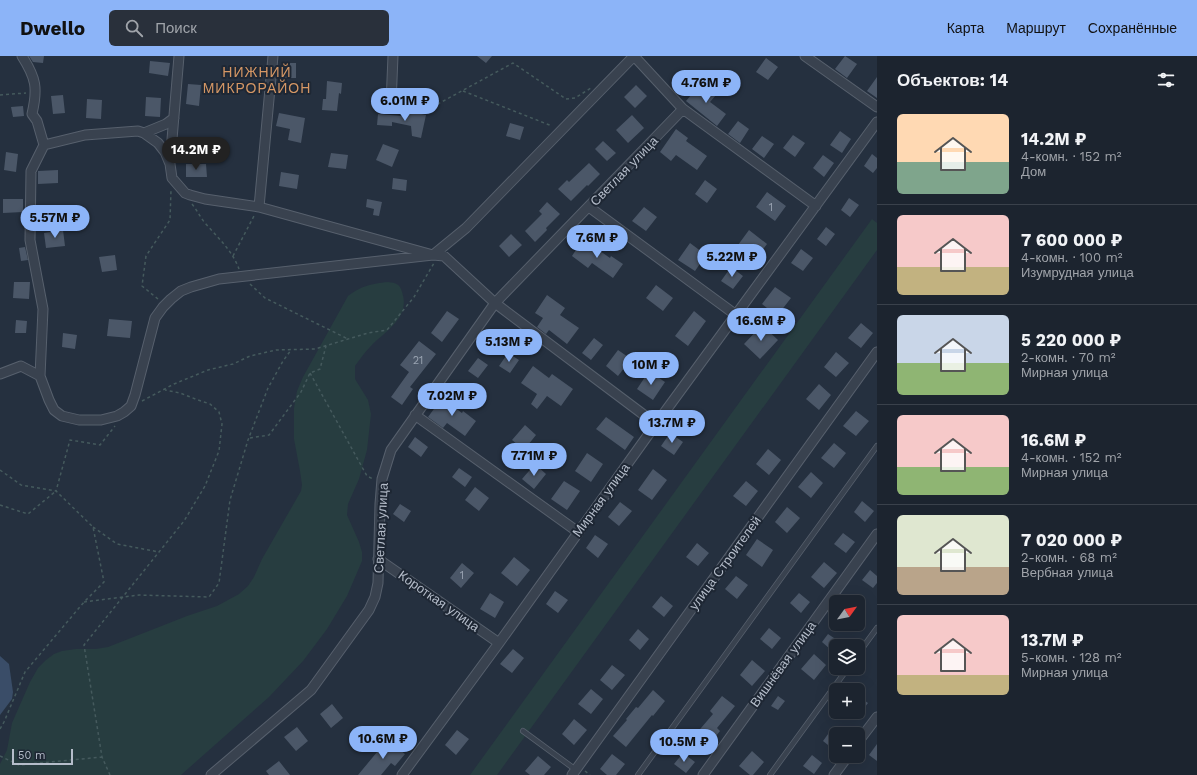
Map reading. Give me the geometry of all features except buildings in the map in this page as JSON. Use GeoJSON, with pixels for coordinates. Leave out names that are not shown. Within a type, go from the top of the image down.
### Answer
{"type":"FeatureCollection","features":[{"type":"Feature","properties":{"kind":"street"},"geometry":{"type":"LineString","coordinates":[[22,56],[33,74],[35,93],[32,114],[37,121],[44,146],[31,171],[30,240],[43,309],[40,376],[54,410],[62,416],[79,420],[101,420],[117,416],[131,406],[155,318],[165,304],[181,291],[219,279],[436,255],[466,228],[634,56],[682,109],[816,206]]}},
{"type":"Feature","properties":{"kind":"street"},"geometry":{"type":"LineString","coordinates":[[179,56],[170,164],[172,178],[185,193],[205,200],[259,207],[444,256],[495,303],[656,424]]}},
{"type":"Feature","properties":{"kind":"street"},"geometry":{"type":"LineString","coordinates":[[259,207],[273,56]]}},
{"type":"Feature","properties":{"kind":"street"},"geometry":{"type":"LineString","coordinates":[[391,104],[393,56]]}},
{"type":"Feature","properties":{"kind":"street"},"geometry":{"type":"LineString","coordinates":[[805,56],[877,107]]}},
{"type":"Feature","properties":{"kind":"street","name":"Светлая улица"},"geometry":{"type":"LineString","coordinates":[[211,775],[311,690],[369,610],[375,597],[378,584],[382,479],[392,450],[415,415],[495,303],[682,109]]}},
{"type":"Feature","properties":{"kind":"street"},"geometry":{"type":"LineString","coordinates":[[144,133],[166,124],[174,118]]}},
{"type":"Feature","properties":{"kind":"street","name":"Мирная улица"},"geometry":{"type":"LineString","coordinates":[[402,775],[500,643],[656,424],[877,122]]}},
{"type":"Feature","properties":{"kind":"street"},"geometry":{"type":"LineString","coordinates":[[44,146],[85,135],[138,131],[144,133],[158,143],[165,152],[170,164]]}},
{"type":"Feature","properties":{"kind":"street"},"geometry":{"type":"LineString","coordinates":[[589,207],[736,315]]}},
{"type":"Feature","properties":{"kind":"street","name":"улица Строителей"},"geometry":{"type":"LineString","coordinates":[[574,772],[877,352]]}},
{"type":"Feature","properties":{"kind":"street"},"geometry":{"type":"LineString","coordinates":[[0,374],[21,366],[40,376]]}},
{"type":"Feature","properties":{"kind":"street"},"geometry":{"type":"LineString","coordinates":[[415,415],[578,532]]}},
{"type":"Feature","properties":{"kind":"street","name":"Вишнёвая улица"},"geometry":{"type":"LineString","coordinates":[[703,775],[877,534]]}},
{"type":"Feature","properties":{"kind":"street","name":"Короткая улица"},"geometry":{"type":"LineString","coordinates":[[378,559],[500,643]]}},
{"type":"Feature","properties":{"kind":"street"},"geometry":{"type":"LineString","coordinates":[[865,733],[877,717]]}},
{"type":"Feature","properties":{"kind":"street"},"geometry":{"type":"LineString","coordinates":[[834,775],[843,763]]}},
{"type":"Feature","properties":{"kind":"lane"},"geometry":{"type":"LineString","coordinates":[[638,775],[877,446]]}},
{"type":"Feature","properties":{"kind":"lane"},"geometry":{"type":"LineString","coordinates":[[865,644],[877,628]]}},
{"type":"Feature","properties":{"kind":"lane"},"geometry":{"type":"LineString","coordinates":[[770,775],[843,675]]}},
{"type":"Feature","properties":{"kind":"lane"},"geometry":{"type":"LineString","coordinates":[[523,731],[574,772]]}},
{"type":"Feature","properties":{"kind":"path"},"geometry":{"type":"LineString","coordinates":[[391,104],[425,111],[513,63],[566,99],[575,98],[591,88],[601,90]]}},
{"type":"Feature","properties":{"kind":"path"},"geometry":{"type":"LineString","coordinates":[[462,91],[562,130]]}},
{"type":"Feature","properties":{"kind":"path"},"geometry":{"type":"LineString","coordinates":[[0,95],[35,93]]}},
{"type":"Feature","properties":{"kind":"path"},"geometry":{"type":"LineString","coordinates":[[165,304],[142,286],[146,256],[170,220],[172,178]]}},
{"type":"Feature","properties":{"kind":"path"},"geometry":{"type":"LineString","coordinates":[[185,193],[204,222],[225,244],[233,256],[242,276],[265,298],[348,339]]}},
{"type":"Feature","properties":{"kind":"path"},"geometry":{"type":"LineString","coordinates":[[233,256],[259,207]]}},
{"type":"Feature","properties":{"kind":"path"},"geometry":{"type":"LineString","coordinates":[[131,406],[208,370],[233,364],[250,356],[276,350],[315,349],[368,333],[387,330],[414,297],[429,273],[436,255]]}},
{"type":"Feature","properties":{"kind":"path"},"geometry":{"type":"LineString","coordinates":[[249,438],[268,435],[301,392],[310,373],[320,368],[326,346]]}},
{"type":"Feature","properties":{"kind":"path"},"geometry":{"type":"LineString","coordinates":[[84,602],[139,595],[209,597],[219,582],[230,500],[249,438],[268,388],[291,350]]}},
{"type":"Feature","properties":{"kind":"path"},"geometry":{"type":"LineString","coordinates":[[310,373],[367,476],[382,484]]}},
{"type":"Feature","properties":{"kind":"path"},"geometry":{"type":"LineString","coordinates":[[110,775],[102,757],[84,645],[184,520],[205,486],[219,451],[222,424],[219,412],[210,404],[180,393],[164,390]]}},
{"type":"Feature","properties":{"kind":"path"},"geometry":{"type":"LineString","coordinates":[[0,505],[28,514],[56,491],[70,440],[100,445],[117,423]]}},
{"type":"Feature","properties":{"kind":"path"},"geometry":{"type":"LineString","coordinates":[[0,470],[21,485],[56,491],[93,527],[117,544],[159,552]]}},
{"type":"Feature","properties":{"kind":"path"},"geometry":{"type":"LineString","coordinates":[[0,730],[24,672],[84,602],[104,582],[93,527]]}},
{"type":"Feature","properties":{"kind":"path"},"geometry":{"type":"LineString","coordinates":[[0,756],[19,765],[102,757]]}},
{"type":"Feature","properties":{"kind":"green space"},"geometry":{"type":"Polygon","coordinates":[[[872,219],[877,223],[877,250],[497,775],[470,775],[872,219]]]}},
{"type":"Feature","properties":{"kind":"green space"},"geometry":{"type":"Polygon","coordinates":[[[377,283],[395,283],[400,287],[402,292],[404,301],[400,317],[368,349],[355,366],[355,379],[368,400],[371,414],[367,450],[359,479],[348,504],[347,515],[359,542],[362,552],[362,561],[347,596],[327,629],[303,661],[269,697],[181,775],[0,775],[0,764],[7,750],[12,723],[30,682],[38,668],[46,660],[54,654],[62,651],[108,647],[187,616],[217,606],[239,594],[248,586],[301,491],[302,485],[294,439],[294,408],[297,391],[303,377],[348,296],[358,289],[377,283]]]}},
{"type":"Feature","properties":{"kind":"water"},"geometry":{"type":"Polygon","coordinates":[[[0,656],[9,664],[13,692],[12,699],[0,715],[0,656]]]}},
{"type":"Feature","properties":{"kind":"district","name":"НИЖНИЙ МИКРОРАЙОН"},"geometry":{"type":"Point","coordinates":[257,80]}}]}
